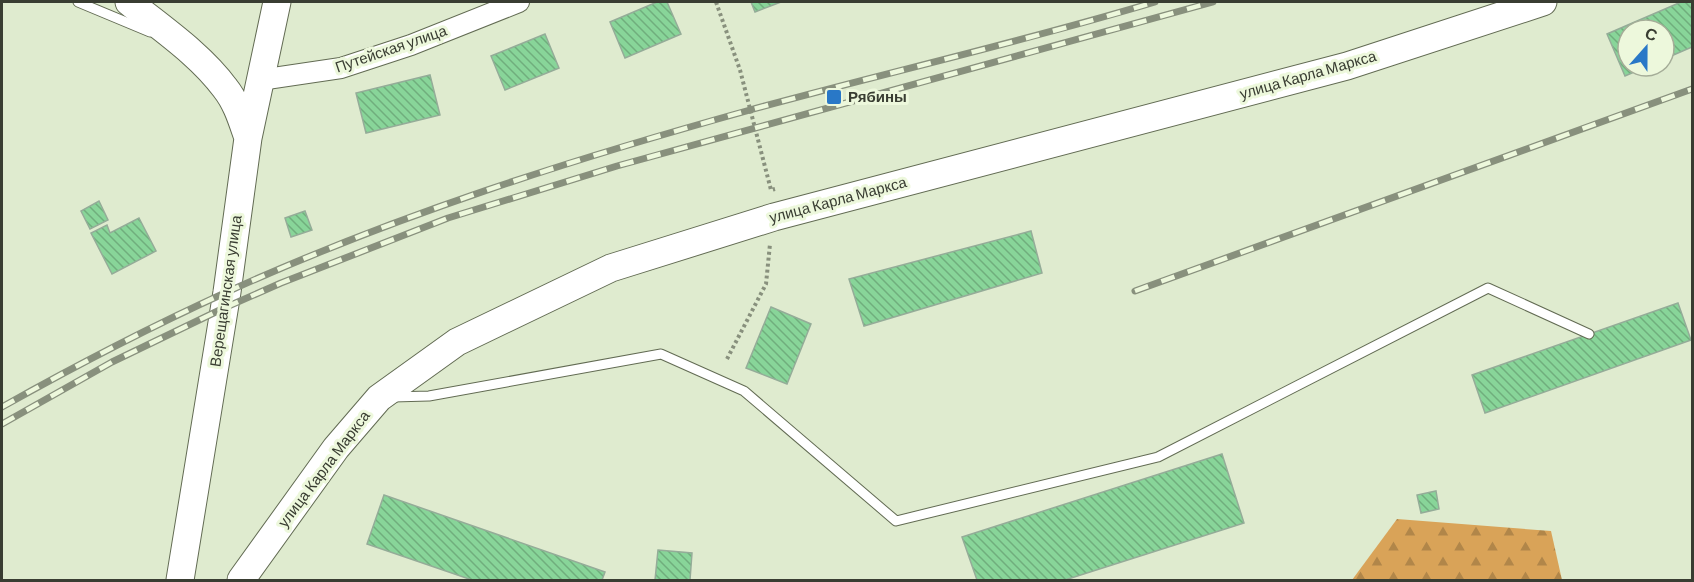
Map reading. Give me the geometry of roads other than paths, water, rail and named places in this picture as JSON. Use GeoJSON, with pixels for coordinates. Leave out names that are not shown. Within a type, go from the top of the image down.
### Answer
{"type":"FeatureCollection","features":[{"type":"Feature","properties":{"kind":"main road"},"geometry":{"type":"LineString","coordinates":[[129,2],[181,45],[226,88],[240,113],[248,138]]}},
{"type":"Feature","properties":{"kind":"main road","name":"Верещагинская улица"},"geometry":{"type":"LineString","coordinates":[[180,580],[227,292],[248,138],[277,2]]}},
{"type":"Feature","properties":{"kind":"main road","name":"улица Карла Маркса"},"geometry":{"type":"LineString","coordinates":[[241,580],[336,448],[379,398],[457,342],[611,268],[774,217],[1347,66],[1543,2]]}},
{"type":"Feature","properties":{"kind":"street","name":"Путейская улица"},"geometry":{"type":"LineString","coordinates":[[260,80],[341,68],[411,45],[519,2]]}},
{"type":"Feature","properties":{"kind":"lane"},"geometry":{"type":"LineString","coordinates":[[78,2],[181,45]]}},
{"type":"Feature","properties":{"kind":"lane"},"geometry":{"type":"LineString","coordinates":[[379,398],[429,396],[661,354],[744,392],[896,521],[1158,457],[1488,288],[1589,334]]}},
{"type":"Feature","properties":{"kind":"railway"},"geometry":{"type":"LineString","coordinates":[[2,407],[113,347],[227,292],[290,264],[419,214],[617,148],[750,110],[1055,31],[1155,2]]}},
{"type":"Feature","properties":{"kind":"railway"},"geometry":{"type":"LineString","coordinates":[[2,424],[112,362],[224,308],[281,283],[448,218],[617,166],[1213,2]]}},
{"type":"Feature","properties":{"kind":"railway"},"geometry":{"type":"LineString","coordinates":[[1135,291],[1692,89]]}},
{"type":"Feature","properties":{"kind":"place","name":"Рябины"},"geometry":{"type":"Point","coordinates":[834,97]}}]}
